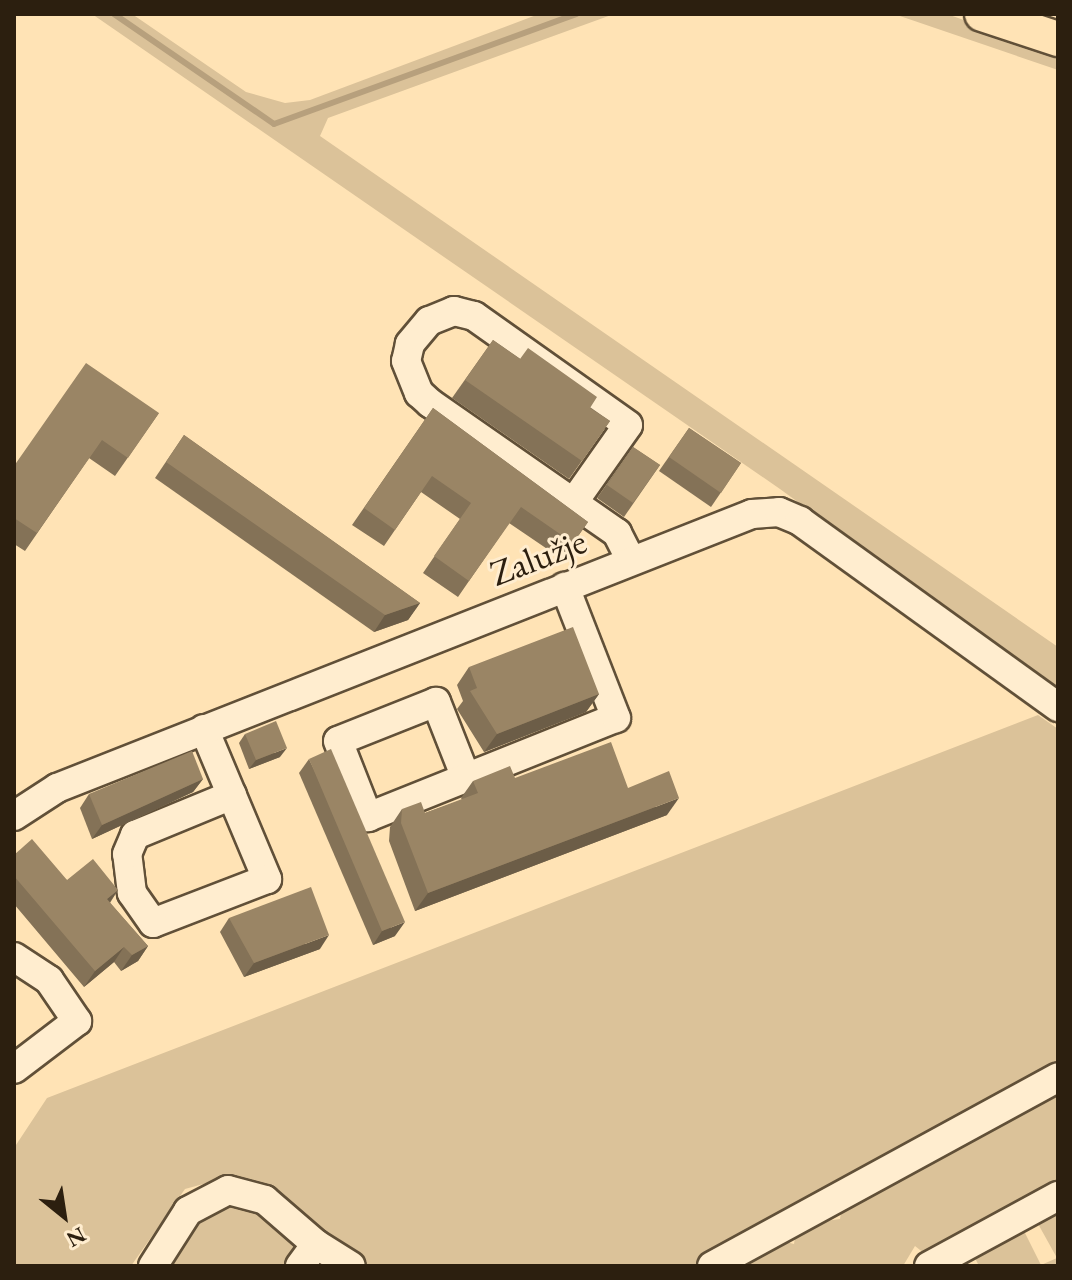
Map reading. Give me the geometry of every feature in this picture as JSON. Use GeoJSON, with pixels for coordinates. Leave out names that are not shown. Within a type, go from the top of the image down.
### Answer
{"type":"FeatureCollection","features":[{"type":"Feature","properties":{"kind":"main road"},"geometry":{"type":"LineString","coordinates":[[982,14],[1058,39]]}},
{"type":"Feature","properties":{"kind":"street"},"geometry":{"type":"LineString","coordinates":[[573,503],[628,425],[474,316],[454,311],[429,321],[410,344],[406,361],[419,393],[573,503],[617,533],[631,561]]}},
{"type":"Feature","properties":{"kind":"street","name":"Zalužje"},"geometry":{"type":"LineString","coordinates":[[14,816],[57,788],[752,514],[779,512],[1058,707]]}},
{"type":"Feature","properties":{"kind":"street"},"geometry":{"type":"LineString","coordinates":[[466,778],[436,702],[338,741],[368,817],[466,778],[616,718],[565,587]]}},
{"type":"Feature","properties":{"kind":"street"},"geometry":{"type":"LineString","coordinates":[[204,729],[232,795],[267,879],[153,923],[132,893],[127,854],[135,835],[232,795]]}},
{"type":"Feature","properties":{"kind":"street"},"geometry":{"type":"LineString","coordinates":[[14,957],[49,980],[77,1021],[14,1069]]}},
{"type":"Feature","properties":{"kind":"street"},"geometry":{"type":"LineString","coordinates":[[712,1266],[1058,1077]]}},
{"type":"Feature","properties":{"kind":"street"},"geometry":{"type":"LineString","coordinates":[[153,1266],[188,1211],[228,1190],[265,1200],[308,1255],[351,1266]]}},
{"type":"Feature","properties":{"kind":"street"},"geometry":{"type":"LineString","coordinates":[[929,1266],[1058,1196]]}},
{"type":"Feature","properties":{"kind":"shaded area"},"geometry":{"type":"Polygon","coordinates":[[[92,14],[132,14],[246,92],[285,103],[310,100],[539,14],[614,14],[328,118],[320,136],[1058,647],[1058,692],[780,489],[92,14]]]}},
{"type":"Feature","properties":{"kind":"shaded area"},"geometry":{"type":"Polygon","coordinates":[[[894,14],[947,14],[1058,54],[1058,70],[894,14]]]}},
{"type":"Feature","properties":{"kind":"shaded area"},"geometry":{"type":"Polygon","coordinates":[[[1038,715],[1058,729],[1058,1068],[704,1266],[370,1266],[254,1182],[229,1177],[185,1189],[131,1266],[14,1266],[14,1148],[47,1098],[1038,715]]]}},
{"type":"Feature","properties":{"kind":"shaded area"},"geometry":{"type":"Polygon","coordinates":[[[1058,1085],[1058,1180],[925,1254],[915,1246],[903,1266],[746,1266],[743,1257],[779,1240],[794,1244],[797,1225],[840,1219],[842,1205],[888,1187],[1058,1085]]]}},
{"type":"Feature","properties":{"kind":"shaded area"},"geometry":{"type":"Polygon","coordinates":[[[246,1198],[298,1235],[286,1266],[171,1266],[207,1210],[246,1198]]]}},
{"type":"Feature","properties":{"kind":"shaded area"},"geometry":{"type":"Polygon","coordinates":[[[1058,1202],[1058,1266],[979,1266],[973,1254],[1020,1223],[1041,1265],[1057,1258],[1037,1222],[1058,1202]]]}},
{"type":"Feature","properties":{"kind":"building"},"geometry":{"type":"Polygon","coordinates":[[[493,340],[520,359],[528,348],[597,397],[590,408],[610,421],[582,461],[465,380],[493,340]]]}},
{"type":"Feature","properties":{"kind":"building"},"geometry":{"type":"Polygon","coordinates":[[[86,363],[159,413],[128,458],[102,440],[37,533],[14,518],[14,466],[86,363]]]}},
{"type":"Feature","properties":{"kind":"building"},"geometry":{"type":"Polygon","coordinates":[[[433,408],[588,522],[573,543],[521,507],[469,581],[434,556],[471,503],[432,476],[395,530],[364,508],[433,408]]]}},
{"type":"Feature","properties":{"kind":"building"},"geometry":{"type":"Polygon","coordinates":[[[689,428],[741,463],[721,493],[669,457],[689,428]]]}},
{"type":"Feature","properties":{"kind":"building"},"geometry":{"type":"Polygon","coordinates":[[[184,435],[420,603],[385,615],[166,462],[184,435]]]}},
{"type":"Feature","properties":{"kind":"building"},"geometry":{"type":"Polygon","coordinates":[[[633,447],[660,465],[633,503],[607,485],[633,447]]]}},
{"type":"Feature","properties":{"kind":"building"},"geometry":{"type":"Polygon","coordinates":[[[573,627],[599,694],[497,734],[470,691],[477,688],[469,667],[573,627]]]}},
{"type":"Feature","properties":{"kind":"building"},"geometry":{"type":"Polygon","coordinates":[[[276,721],[287,748],[256,760],[245,734],[276,721]]]}},
{"type":"Feature","properties":{"kind":"building"},"geometry":{"type":"Polygon","coordinates":[[[611,742],[628,788],[669,771],[679,798],[428,893],[401,823],[402,809],[421,802],[425,813],[478,793],[473,781],[510,766],[515,778],[611,742]]]}},
{"type":"Feature","properties":{"kind":"building"},"geometry":{"type":"Polygon","coordinates":[[[331,749],[405,922],[382,931],[309,759],[331,749]]]}},
{"type":"Feature","properties":{"kind":"building"},"geometry":{"type":"Polygon","coordinates":[[[192,751],[203,779],[102,825],[89,794],[192,751]]]}},
{"type":"Feature","properties":{"kind":"building"},"geometry":{"type":"Polygon","coordinates":[[[32,839],[67,880],[93,859],[118,890],[107,899],[148,946],[132,955],[124,947],[95,971],[14,876],[14,855],[32,839]]]}},
{"type":"Feature","properties":{"kind":"building"},"geometry":{"type":"Polygon","coordinates":[[[311,887],[329,935],[254,963],[229,918],[311,887]]]}},
{"type":"Feature","properties":{"kind":"waterway"},"geometry":{"type":"LineString","coordinates":[[114,14],[274,124],[577,14]]}}]}
